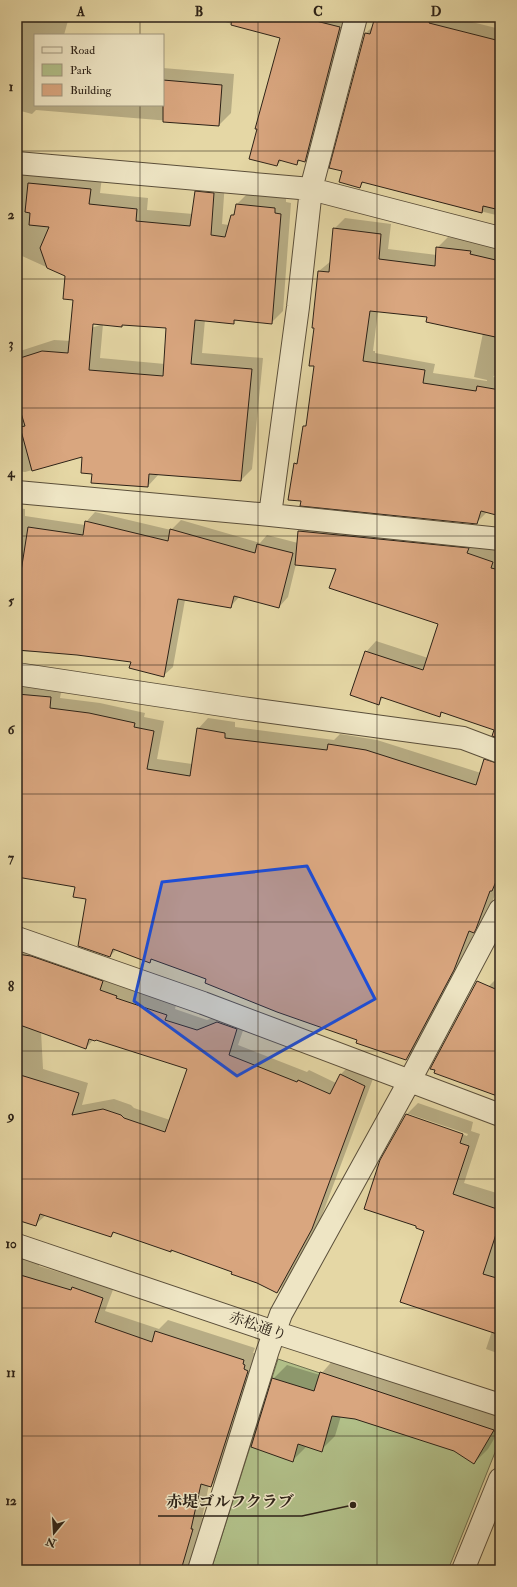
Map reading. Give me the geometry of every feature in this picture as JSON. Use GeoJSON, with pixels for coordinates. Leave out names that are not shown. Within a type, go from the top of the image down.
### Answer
{"type":"FeatureCollection","features":[{"type":"Feature","properties":{"kind":"street"},"geometry":{"type":"LineString","coordinates":[[270,515],[298,308],[311,189],[356,17]]}},
{"type":"Feature","properties":{"kind":"street"},"geometry":{"type":"LineString","coordinates":[[17,163],[311,189],[500,238]]}},
{"type":"Feature","properties":{"kind":"street"},"geometry":{"type":"LineString","coordinates":[[17,492],[270,515],[500,539]]}},
{"type":"Feature","properties":{"kind":"street"},"geometry":{"type":"LineString","coordinates":[[17,674],[242,708],[463,738],[500,752]]}},
{"type":"Feature","properties":{"kind":"street"},"geometry":{"type":"LineString","coordinates":[[199,1570],[281,1314],[500,910]]}},
{"type":"Feature","properties":{"kind":"street"},"geometry":{"type":"LineString","coordinates":[[17,938],[202,1003],[408,1082],[500,1115]]}},
{"type":"Feature","properties":{"kind":"street","name":"赤松通り"},"geometry":{"type":"LineString","coordinates":[[17,1245],[274,1332],[500,1405]]}},
{"type":"Feature","properties":{"kind":"street"},"geometry":{"type":"LineString","coordinates":[[463,1570],[500,1479]]}},
{"type":"Feature","properties":{"kind":"highlighted area"},"geometry":{"type":"Polygon","coordinates":[[[307,866],[375,999],[237,1076],[134,1001],[162,882],[307,866]]]}},
{"type":"Feature","properties":{"kind":"green space"},"geometry":{"type":"Polygon","coordinates":[[[278,1359],[500,1433],[500,1440],[448,1570],[211,1570],[278,1359]]]}},
{"type":"Feature","properties":{"kind":"building"},"geometry":{"type":"Polygon","coordinates":[[[232,17],[300,17],[340,27],[305,162],[298,160],[297,165],[279,160],[277,166],[249,159],[257,129],[255,129],[280,38],[231,25],[232,17]]]}},
{"type":"Feature","properties":{"kind":"building"},"geometry":{"type":"Polygon","coordinates":[[[375,17],[431,17],[429,23],[500,41],[500,210],[483,206],[482,213],[362,182],[360,188],[339,182],[342,171],[329,168],[365,33],[370,34],[375,17]]]}},
{"type":"Feature","properties":{"kind":"building"},"geometry":{"type":"Polygon","coordinates":[[[164,80],[222,85],[219,126],[163,122],[164,80]]]}},
{"type":"Feature","properties":{"kind":"building"},"geometry":{"type":"Polygon","coordinates":[[[28,183],[91,189],[89,204],[137,209],[136,221],[190,226],[195,191],[214,193],[211,235],[225,237],[231,215],[234,215],[236,204],[275,208],[275,213],[281,214],[272,324],[234,320],[234,324],[195,320],[191,364],[252,369],[241,481],[149,474],[148,487],[91,483],[92,474],[81,473],[82,457],[32,471],[20,427],[25,426],[17,400],[17,359],[42,351],[68,353],[73,300],[63,299],[65,276],[47,268],[40,248],[49,227],[29,225],[30,213],[25,212],[28,183]],[[93,324],[89,370],[163,376],[166,328],[122,325],[122,327],[93,324]]]}},
{"type":"Feature","properties":{"kind":"building"},"geometry":{"type":"Polygon","coordinates":[[[333,228],[381,234],[379,259],[435,266],[436,247],[471,251],[470,254],[500,261],[500,338],[426,322],[427,317],[370,311],[363,361],[425,370],[423,383],[476,391],[477,386],[500,390],[500,516],[481,511],[477,524],[300,506],[301,501],[288,500],[294,463],[297,464],[303,426],[306,426],[314,366],[309,366],[314,328],[312,328],[318,271],[329,272],[333,228]]]}},
{"type":"Feature","properties":{"kind":"building"},"geometry":{"type":"Polygon","coordinates":[[[85,521],[168,541],[170,529],[255,553],[257,544],[293,553],[279,608],[234,596],[231,608],[178,599],[164,677],[129,668],[131,662],[77,655],[17,650],[17,597],[28,527],[83,535],[85,521]]]}},
{"type":"Feature","properties":{"kind":"building"},"geometry":{"type":"Polygon","coordinates":[[[298,531],[469,548],[467,553],[493,562],[491,568],[500,570],[500,739],[492,736],[494,730],[441,712],[440,717],[381,697],[379,705],[350,695],[365,651],[423,670],[438,624],[329,588],[336,569],[295,565],[298,531]]]}},
{"type":"Feature","properties":{"kind":"building"},"geometry":{"type":"Polygon","coordinates":[[[17,694],[51,697],[50,708],[89,713],[135,723],[134,727],[154,731],[147,769],[190,776],[197,728],[225,733],[225,738],[327,750],[328,744],[366,750],[476,785],[484,759],[500,764],[500,872],[492,891],[490,891],[474,933],[469,931],[454,970],[406,1060],[356,1043],[357,1040],[277,1012],[205,983],[206,979],[151,959],[150,963],[113,949],[110,957],[78,946],[86,899],[73,897],[75,887],[17,877],[17,694]]]}},
{"type":"Feature","properties":{"kind":"building"},"geometry":{"type":"Polygon","coordinates":[[[17,954],[31,956],[103,981],[100,990],[117,996],[116,998],[167,1015],[165,1020],[197,1030],[217,1022],[237,1029],[229,1055],[297,1082],[298,1080],[330,1094],[340,1074],[365,1086],[312,1229],[277,1293],[257,1283],[231,1274],[232,1272],[171,1250],[171,1252],[113,1232],[111,1237],[40,1214],[36,1226],[17,1220],[17,1074],[79,1093],[72,1115],[103,1109],[165,1132],[187,1069],[96,1040],[89,1039],[86,1049],[17,1024],[17,954]]]}},
{"type":"Feature","properties":{"kind":"building"},"geometry":{"type":"Polygon","coordinates":[[[477,981],[500,991],[500,1097],[434,1073],[435,1070],[430,1069],[477,981]]]}},
{"type":"Feature","properties":{"kind":"building"},"geometry":{"type":"Polygon","coordinates":[[[406,1114],[463,1134],[460,1143],[469,1146],[453,1194],[500,1210],[500,1222],[483,1274],[500,1279],[500,1335],[400,1302],[424,1231],[416,1228],[416,1226],[364,1209],[380,1160],[406,1114]]]}},
{"type":"Feature","properties":{"kind":"building"},"geometry":{"type":"Polygon","coordinates":[[[17,1274],[71,1290],[72,1287],[103,1298],[95,1322],[152,1342],[155,1331],[244,1360],[244,1369],[248,1371],[211,1487],[201,1484],[191,1529],[193,1529],[181,1570],[17,1570],[17,1274]]]}},
{"type":"Feature","properties":{"kind":"building"},"geometry":{"type":"Polygon","coordinates":[[[320,1372],[494,1430],[474,1464],[454,1451],[355,1419],[332,1416],[322,1452],[298,1444],[293,1462],[251,1447],[272,1378],[314,1391],[320,1372]]]}},
{"type":"Feature","properties":{"kind":"place","name":"赤堤ゴルフクラブ"},"geometry":{"type":"Point","coordinates":[353,1505]}}]}
